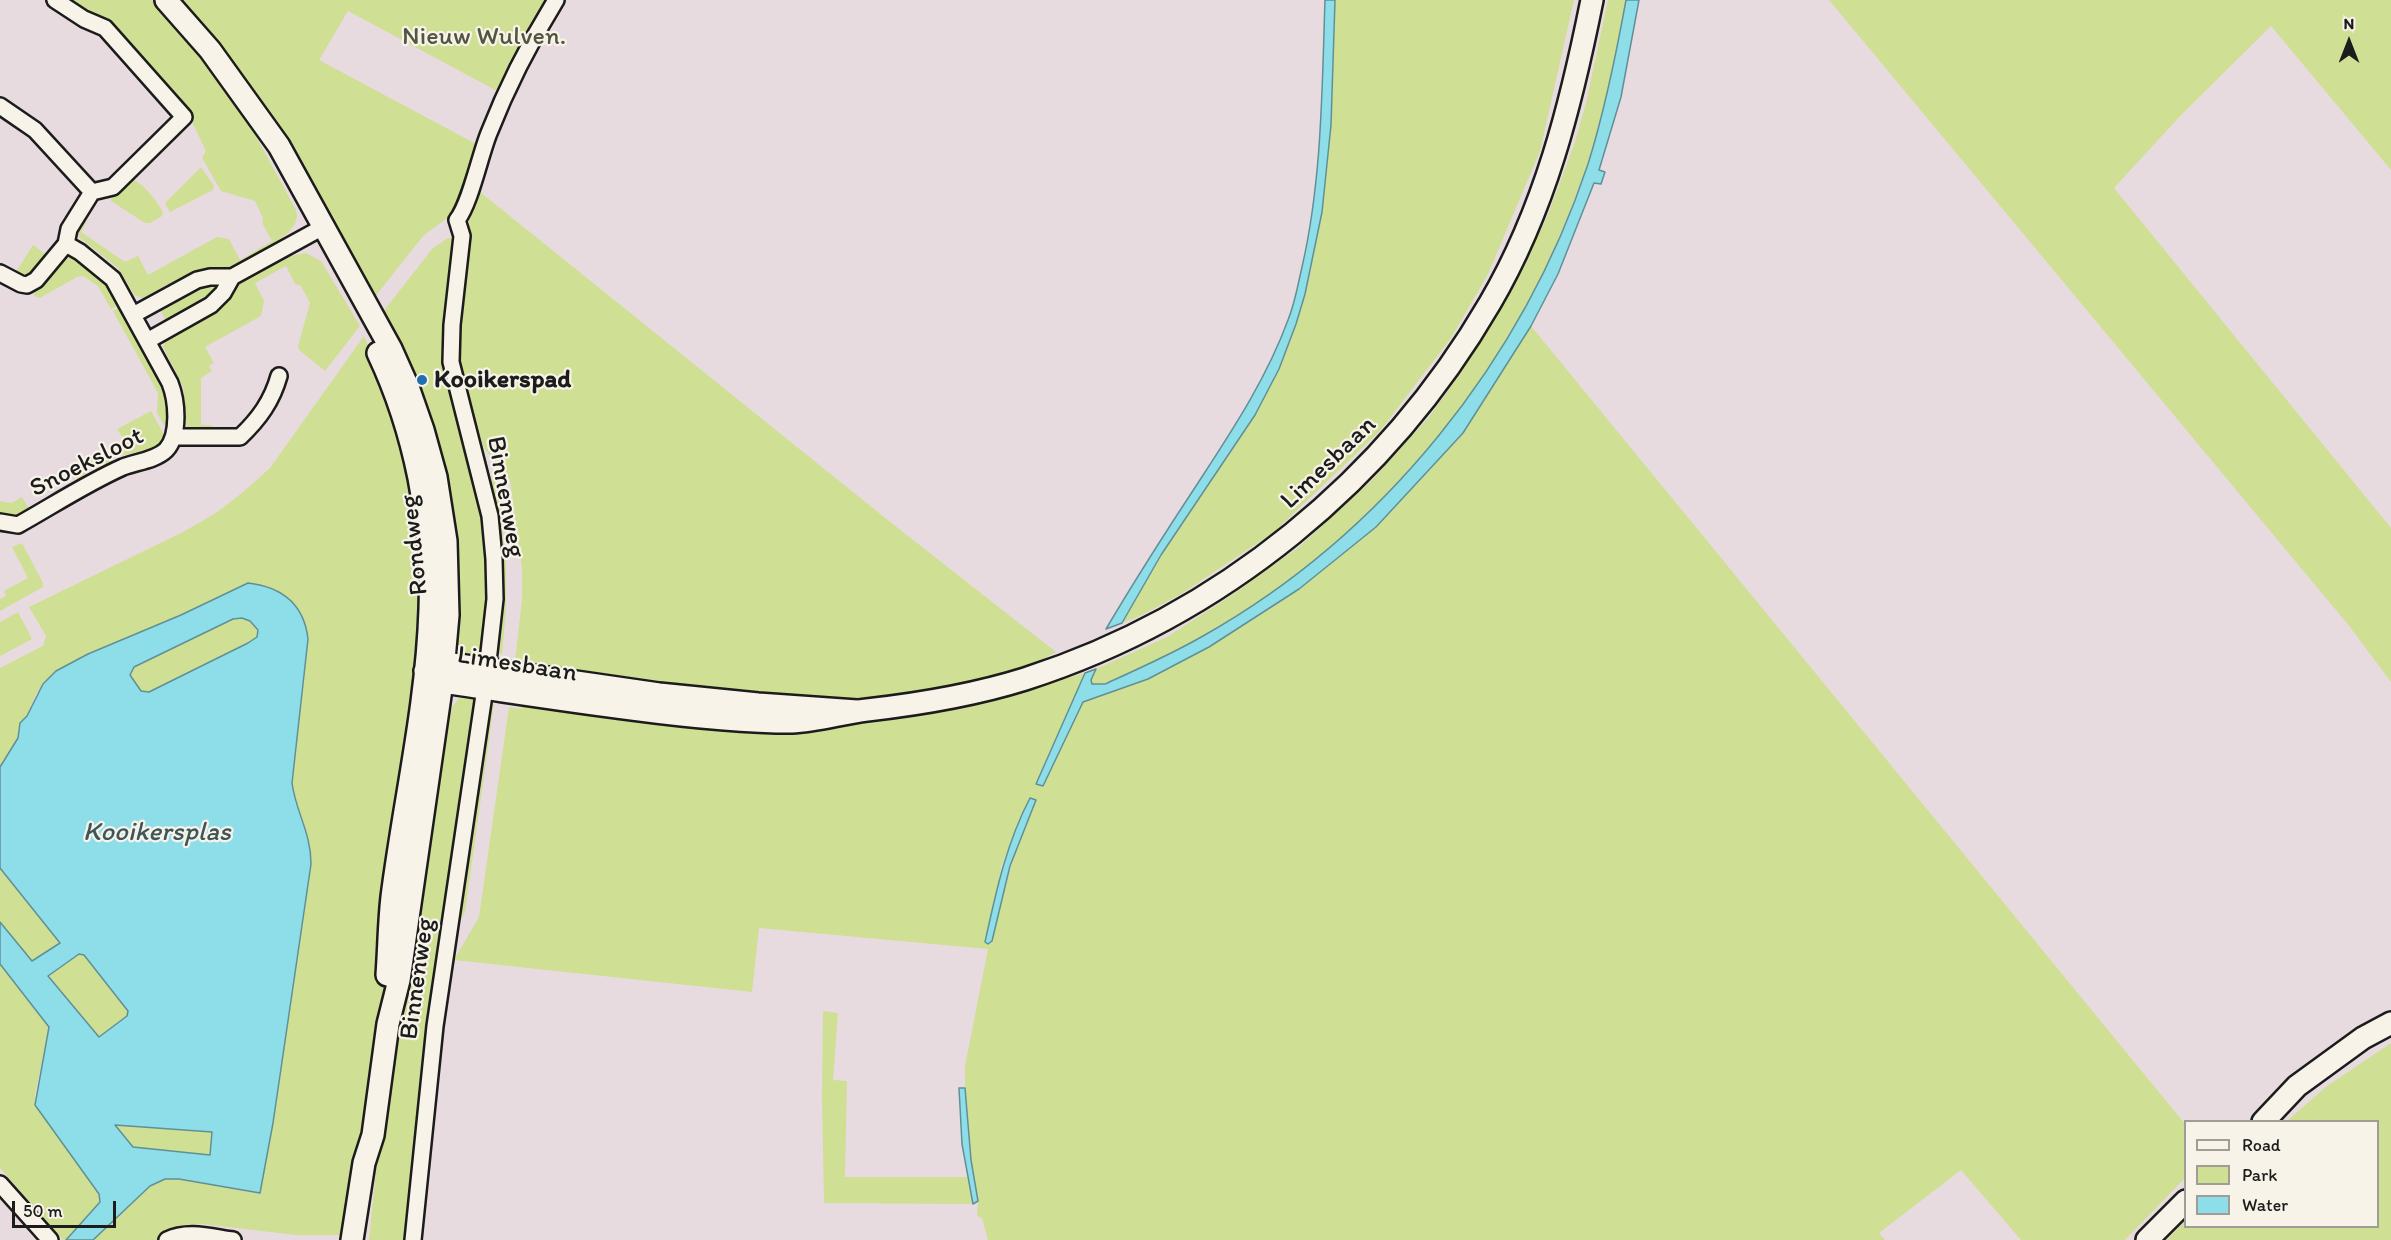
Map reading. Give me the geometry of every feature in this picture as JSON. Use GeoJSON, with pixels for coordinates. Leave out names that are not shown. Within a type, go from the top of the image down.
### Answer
{"type":"FeatureCollection","features":[{"type":"Feature","properties":{"kind":"main road","name":"Rondweg"},"geometry":{"type":"LineString","coordinates":[[166,0],[210,50],[247,103],[269,152],[392,349],[423,430],[440,496],[446,541],[449,593],[400,972],[388,1024],[373,1135],[374,1163],[365,1240]]}},
{"type":"Feature","properties":{"kind":"main road","name":"Limesbaan"},"geometry":{"type":"LineString","coordinates":[[437,672],[518,683],[668,714],[734,720],[795,722],[954,696],[1023,679],[1123,641],[1187,606],[1250,567],[1298,531],[1340,494],[1396,437],[1466,343],[1492,300],[1527,230],[1557,151],[1576,85],[1592,0]]}},
{"type":"Feature","properties":{"kind":"main road"},"geometry":{"type":"LineString","coordinates":[[2265,1120],[2298,1086],[2363,1038],[2391,1023]]}},
{"type":"Feature","properties":{"kind":"main road","name":"Rondweg"},"geometry":{"type":"LineString","coordinates":[[352,1240],[364,1163],[373,1135]]}},
{"type":"Feature","properties":{"kind":"main road"},"geometry":{"type":"LineString","coordinates":[[2147,1240],[2184,1203]]}},
{"type":"Feature","properties":{"kind":"street"},"geometry":{"type":"LineString","coordinates":[[0,273],[14,282],[27,285],[36,280],[66,244],[69,229],[92,192],[113,187],[184,117],[105,28],[55,0]]}},
{"type":"Feature","properties":{"kind":"street","name":"Binnenweg"},"geometry":{"type":"LineString","coordinates":[[413,1240],[435,1026],[491,679],[495,599],[492,536],[485,492],[452,371],[450,352],[462,236],[457,220],[464,210],[480,158],[504,97],[556,0]]}},
{"type":"Feature","properties":{"kind":"street"},"geometry":{"type":"LineString","coordinates":[[0,106],[35,130],[92,192]]}},
{"type":"Feature","properties":{"kind":"street"},"geometry":{"type":"LineString","coordinates":[[133,315],[197,280],[210,277],[232,277],[319,230]]}},
{"type":"Feature","properties":{"kind":"street","name":"Snoeksloot"},"geometry":{"type":"LineString","coordinates":[[0,522],[18,525],[122,468],[161,453],[169,446],[173,437],[175,397],[170,383],[133,315],[109,275],[66,244]]}},
{"type":"Feature","properties":{"kind":"street"},"geometry":{"type":"LineString","coordinates":[[147,341],[211,305],[223,293],[232,277]]}},
{"type":"Feature","properties":{"kind":"street"},"geometry":{"type":"LineString","coordinates":[[173,437],[240,437],[254,424],[273,397],[279,376]]}},
{"type":"Feature","properties":{"kind":"street"},"geometry":{"type":"LineString","coordinates":[[0,1184],[50,1240]]}},
{"type":"Feature","properties":{"kind":"street"},"geometry":{"type":"LineString","coordinates":[[167,1240],[185,1235],[233,1240]]}},
{"type":"Feature","properties":{"kind":"green space"},"geometry":{"type":"Polygon","coordinates":[[[72,0],[156,0],[175,20],[244,114],[296,210],[295,224],[288,233],[249,261],[229,271],[194,273],[169,286],[167,284],[145,299],[134,295],[118,268],[79,237],[78,232],[85,221],[87,222],[81,232],[125,262],[138,256],[148,275],[217,237],[229,239],[240,260],[272,241],[262,223],[263,218],[255,201],[221,191],[202,158],[206,151],[190,118],[133,53],[136,49],[120,31],[116,34],[88,9],[84,15],[70,4],[72,0]]]}},
{"type":"Feature","properties":{"kind":"green space","name":"Nieuw Wulven."},"geometry":{"type":"Polygon","coordinates":[[[179,0],[549,0],[499,92],[348,11],[319,60],[478,145],[459,209],[423,236],[371,302],[179,0]]]}},
{"type":"Feature","properties":{"kind":"green space"},"geometry":{"type":"Polygon","coordinates":[[[1335,0],[1574,0],[1540,151],[1488,274],[1451,338],[1380,431],[1274,532],[1181,594],[1122,623],[1161,555],[1279,369],[1296,324],[1305,294],[1322,212],[1332,105],[1335,0]]]}},
{"type":"Feature","properties":{"kind":"green space"},"geometry":{"type":"Polygon","coordinates":[[[1608,0],[1626,0],[1610,83],[1587,165],[1540,280],[1510,335],[1477,387],[1417,462],[1384,498],[1312,562],[1233,618],[1192,642],[1157,661],[1111,681],[1092,684],[1091,680],[1096,669],[1167,637],[1232,595],[1299,547],[1371,481],[1429,417],[1461,372],[1512,286],[1547,217],[1574,145],[1586,103],[1608,0]]]}},
{"type":"Feature","properties":{"kind":"green space"},"geometry":{"type":"Polygon","coordinates":[[[1829,0],[2391,0],[2391,170],[2271,26],[2182,114],[2114,188],[2391,528],[2391,682],[2350,627],[1829,0]]]}},
{"type":"Feature","properties":{"kind":"green space"},"geometry":{"type":"Polygon","coordinates":[[[201,167],[214,186],[213,190],[170,212],[165,203],[201,167]]]}},
{"type":"Feature","properties":{"kind":"green space"},"geometry":{"type":"Polygon","coordinates":[[[129,178],[149,192],[163,212],[162,216],[150,223],[145,223],[111,201],[112,194],[116,196],[123,189],[120,186],[129,178]]]}},
{"type":"Feature","properties":{"kind":"green space"},"geometry":{"type":"Polygon","coordinates":[[[475,188],[889,521],[1056,652],[1036,663],[991,676],[919,694],[850,704],[777,698],[515,661],[522,600],[522,569],[510,480],[484,448],[456,360],[467,228],[475,188]]]}},
{"type":"Feature","properties":{"kind":"green space"},"geometry":{"type":"Polygon","coordinates":[[[448,238],[453,239],[453,245],[445,314],[445,364],[479,493],[487,540],[488,593],[484,661],[465,654],[453,637],[379,317],[433,248],[448,238]]]}},
{"type":"Feature","properties":{"kind":"green space"},"geometry":{"type":"Polygon","coordinates":[[[33,245],[47,255],[30,279],[14,275],[33,245]]]}},
{"type":"Feature","properties":{"kind":"green space"},"geometry":{"type":"Polygon","coordinates":[[[306,253],[321,261],[360,326],[325,371],[299,350],[298,346],[310,303],[301,286],[295,284],[286,266],[255,283],[264,301],[261,316],[205,347],[214,363],[209,366],[212,371],[201,378],[201,425],[212,425],[213,430],[187,429],[183,387],[163,347],[165,341],[173,335],[171,331],[254,273],[289,257],[306,253]]]}},
{"type":"Feature","properties":{"kind":"green space"},"geometry":{"type":"Polygon","coordinates":[[[74,257],[95,270],[120,304],[111,309],[98,286],[83,276],[77,277],[40,298],[34,296],[40,284],[43,287],[47,283],[45,280],[67,259],[74,257]]]}},
{"type":"Feature","properties":{"kind":"green space"},"geometry":{"type":"Polygon","coordinates":[[[220,282],[213,298],[168,324],[158,306],[199,284],[220,282]]]}},
{"type":"Feature","properties":{"kind":"green space"},"geometry":{"type":"Polygon","coordinates":[[[121,306],[168,392],[169,430],[157,413],[158,393],[113,311],[121,306]]]}},
{"type":"Feature","properties":{"kind":"green space"},"geometry":{"type":"Polygon","coordinates":[[[1531,326],[2184,1123],[2184,1179],[2125,1240],[2021,1240],[1961,1170],[1879,1233],[1885,1240],[988,1240],[982,1218],[977,1216],[978,1201],[965,1106],[965,1066],[988,949],[759,928],[752,992],[454,960],[479,917],[509,707],[521,709],[522,701],[964,705],[1085,673],[1036,782],[1043,786],[1083,702],[1148,679],[1209,647],[1299,589],[1376,527],[1463,433],[1531,326]],[[1022,813],[1001,867],[990,944],[1017,845],[1022,813]]]}},
{"type":"Feature","properties":{"kind":"green space"},"geometry":{"type":"Polygon","coordinates":[[[364,336],[387,389],[405,452],[428,592],[384,970],[381,1021],[348,1235],[296,1235],[202,1224],[182,1225],[167,1230],[157,1240],[93,1240],[150,1186],[165,1179],[179,1179],[260,1193],[311,864],[309,842],[292,783],[308,639],[306,626],[296,607],[281,594],[248,583],[181,615],[88,654],[56,671],[36,694],[27,716],[20,723],[18,738],[0,767],[0,668],[43,646],[46,636],[29,607],[183,532],[216,513],[270,468],[364,336]]]}},
{"type":"Feature","properties":{"kind":"green space"},"geometry":{"type":"Polygon","coordinates":[[[151,411],[166,438],[158,447],[132,456],[131,453],[120,456],[115,446],[124,440],[117,429],[151,411]]]}},
{"type":"Feature","properties":{"kind":"green space"},"geometry":{"type":"Polygon","coordinates":[[[106,451],[110,452],[114,464],[101,471],[96,463],[84,470],[87,478],[80,483],[72,470],[106,451]]]}},
{"type":"Feature","properties":{"kind":"green space"},"geometry":{"type":"Polygon","coordinates":[[[485,468],[495,482],[506,560],[506,609],[502,654],[495,653],[485,468]]]}},
{"type":"Feature","properties":{"kind":"green space"},"geometry":{"type":"Polygon","coordinates":[[[22,497],[28,507],[28,512],[13,517],[0,512],[0,501],[11,503],[22,497]]]}},
{"type":"Feature","properties":{"kind":"green space"},"geometry":{"type":"Polygon","coordinates":[[[22,543],[43,587],[0,611],[0,599],[6,596],[4,591],[28,578],[12,547],[22,543]]]}},
{"type":"Feature","properties":{"kind":"green space"},"geometry":{"type":"Polygon","coordinates":[[[18,612],[32,639],[0,656],[0,622],[18,612]]]}},
{"type":"Feature","properties":{"kind":"green space"},"geometry":{"type":"Polygon","coordinates":[[[241,618],[250,621],[259,630],[257,637],[248,643],[149,692],[141,691],[130,675],[134,667],[233,619],[241,618]]]}},
{"type":"Feature","properties":{"kind":"green space"},"geometry":{"type":"Polygon","coordinates":[[[480,691],[408,1240],[369,1240],[379,1142],[405,966],[422,890],[449,715],[460,698],[480,691]]]}},
{"type":"Feature","properties":{"kind":"green space"},"geometry":{"type":"Polygon","coordinates":[[[488,703],[494,704],[465,912],[454,933],[488,703]]]}},
{"type":"Feature","properties":{"kind":"green space"},"geometry":{"type":"Polygon","coordinates":[[[0,868],[60,943],[32,962],[0,922],[0,868]]]}},
{"type":"Feature","properties":{"kind":"green space"},"geometry":{"type":"Polygon","coordinates":[[[79,954],[84,955],[129,1011],[127,1016],[99,1037],[48,976],[79,954]]]}},
{"type":"Feature","properties":{"kind":"green space"},"geometry":{"type":"Polygon","coordinates":[[[0,964],[49,1027],[35,1095],[36,1105],[99,1194],[100,1202],[66,1240],[63,1240],[0,1168],[0,964]]]}},
{"type":"Feature","properties":{"kind":"green space"},"geometry":{"type":"Polygon","coordinates":[[[823,1011],[838,1013],[833,1080],[847,1081],[845,1177],[967,1177],[973,1204],[824,1203],[823,1011]]]}},
{"type":"Feature","properties":{"kind":"green space"},"geometry":{"type":"Polygon","coordinates":[[[2391,1043],[2391,1240],[2166,1240],[2184,1222],[2184,1228],[2379,1228],[2379,1120],[2288,1120],[2327,1086],[2391,1043]]]}},
{"type":"Feature","properties":{"kind":"green space"},"geometry":{"type":"Polygon","coordinates":[[[114,1125],[213,1132],[210,1155],[133,1147],[114,1125]]]}},
{"type":"Feature","properties":{"kind":"water"},"geometry":{"type":"Polygon","coordinates":[[[1325,0],[1335,0],[1331,125],[1322,212],[1305,294],[1296,324],[1279,369],[1255,415],[1161,555],[1122,623],[1106,629],[1247,405],[1269,364],[1290,314],[1302,267],[1314,201],[1322,101],[1325,0]]]}},
{"type":"Feature","properties":{"kind":"water"},"geometry":{"type":"Polygon","coordinates":[[[1626,0],[1639,0],[1621,97],[1599,170],[1605,172],[1601,184],[1594,183],[1558,274],[1531,326],[1463,433],[1376,527],[1299,589],[1209,647],[1148,679],[1083,702],[1043,786],[1036,784],[1085,673],[1096,669],[1091,680],[1092,684],[1105,684],[1191,643],[1269,594],[1330,547],[1387,494],[1439,435],[1485,373],[1526,306],[1560,236],[1594,144],[1610,82],[1626,0]]]}},
{"type":"Feature","properties":{"kind":"water","name":"Kooikersplas"},"geometry":{"type":"Polygon","coordinates":[[[248,583],[271,589],[289,599],[302,616],[306,627],[308,639],[292,783],[309,842],[311,864],[273,1123],[260,1193],[179,1179],[165,1179],[150,1186],[93,1240],[66,1240],[100,1202],[99,1194],[35,1105],[49,1027],[0,964],[0,922],[32,961],[60,943],[0,868],[0,767],[18,738],[20,723],[27,716],[43,684],[56,671],[88,654],[181,615],[248,583]],[[242,618],[233,619],[134,667],[130,675],[141,691],[149,692],[248,643],[257,637],[258,630],[250,621],[242,618]],[[79,954],[48,976],[99,1037],[127,1016],[128,1011],[84,955],[79,954]],[[115,1125],[133,1147],[210,1155],[212,1132],[115,1125]]]}},
{"type":"Feature","properties":{"kind":"water"},"geometry":{"type":"Polygon","coordinates":[[[1030,798],[1036,800],[1010,866],[992,941],[988,944],[985,942],[1003,868],[1014,833],[1030,798]]]}},
{"type":"Feature","properties":{"kind":"water"},"geometry":{"type":"Polygon","coordinates":[[[959,1088],[965,1088],[971,1160],[978,1201],[973,1204],[962,1144],[959,1088]]]}},
{"type":"Feature","properties":{"kind":"place","name":"Kooikerspad"},"geometry":{"type":"Point","coordinates":[422,380]}}]}
